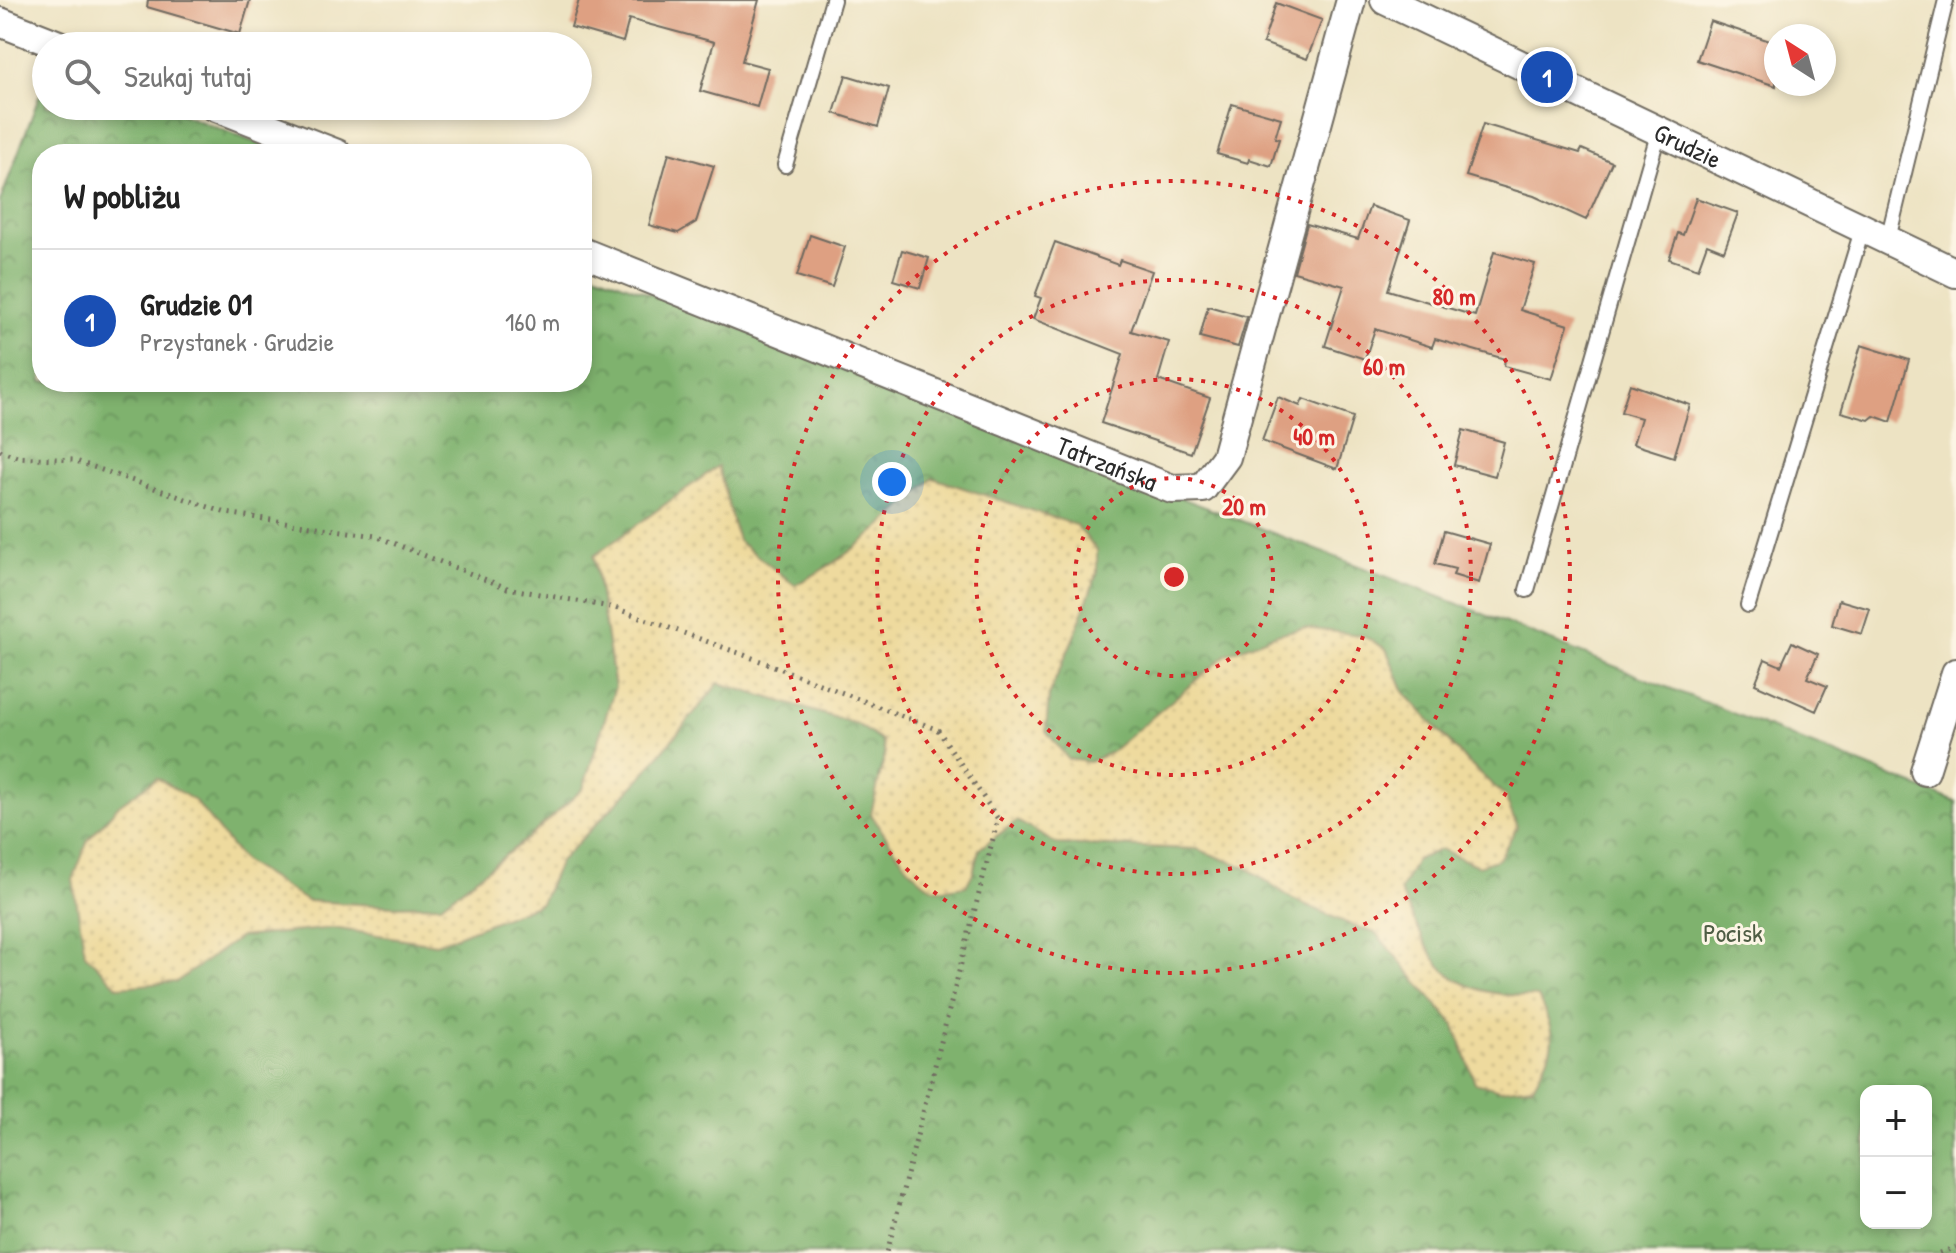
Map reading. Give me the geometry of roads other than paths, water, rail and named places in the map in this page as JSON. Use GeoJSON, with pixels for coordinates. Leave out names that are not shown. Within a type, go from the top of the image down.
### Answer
{"type":"FeatureCollection","features":[{"type":"Feature","properties":{"kind":"street","name":"Tatrzańska"},"geometry":{"type":"LineString","coordinates":[[592,256],[1172,489],[1203,488],[1226,457],[1351,0]]}},
{"type":"Feature","properties":{"kind":"street","name":"Grudzie"},"geometry":{"type":"LineString","coordinates":[[1385,0],[1424,9],[1659,131],[1956,273]]}},
{"type":"Feature","properties":{"kind":"street"},"geometry":{"type":"LineString","coordinates":[[0,22],[32,35]]}},
{"type":"Feature","properties":{"kind":"street"},"geometry":{"type":"LineString","coordinates":[[250,120],[311,144]]}},
{"type":"Feature","properties":{"kind":"street"},"geometry":{"type":"LineString","coordinates":[[1925,771],[1956,673]]}},
{"type":"Feature","properties":{"kind":"lane"},"geometry":{"type":"LineString","coordinates":[[785,165],[833,0]]}},
{"type":"Feature","properties":{"kind":"lane"},"geometry":{"type":"LineString","coordinates":[[1748,605],[1876,233],[1946,0]]}},
{"type":"Feature","properties":{"kind":"lane"},"geometry":{"type":"LineString","coordinates":[[1527,590],[1659,131]]}},
{"type":"Feature","properties":{"kind":"place","name":"Grudzie 01"},"geometry":{"type":"Point","coordinates":[1547,77]}},
{"type":"Feature","properties":{"kind":"park label","name":"Pocisk"},"geometry":{"type":"Point","coordinates":[1733,932]}}]}
